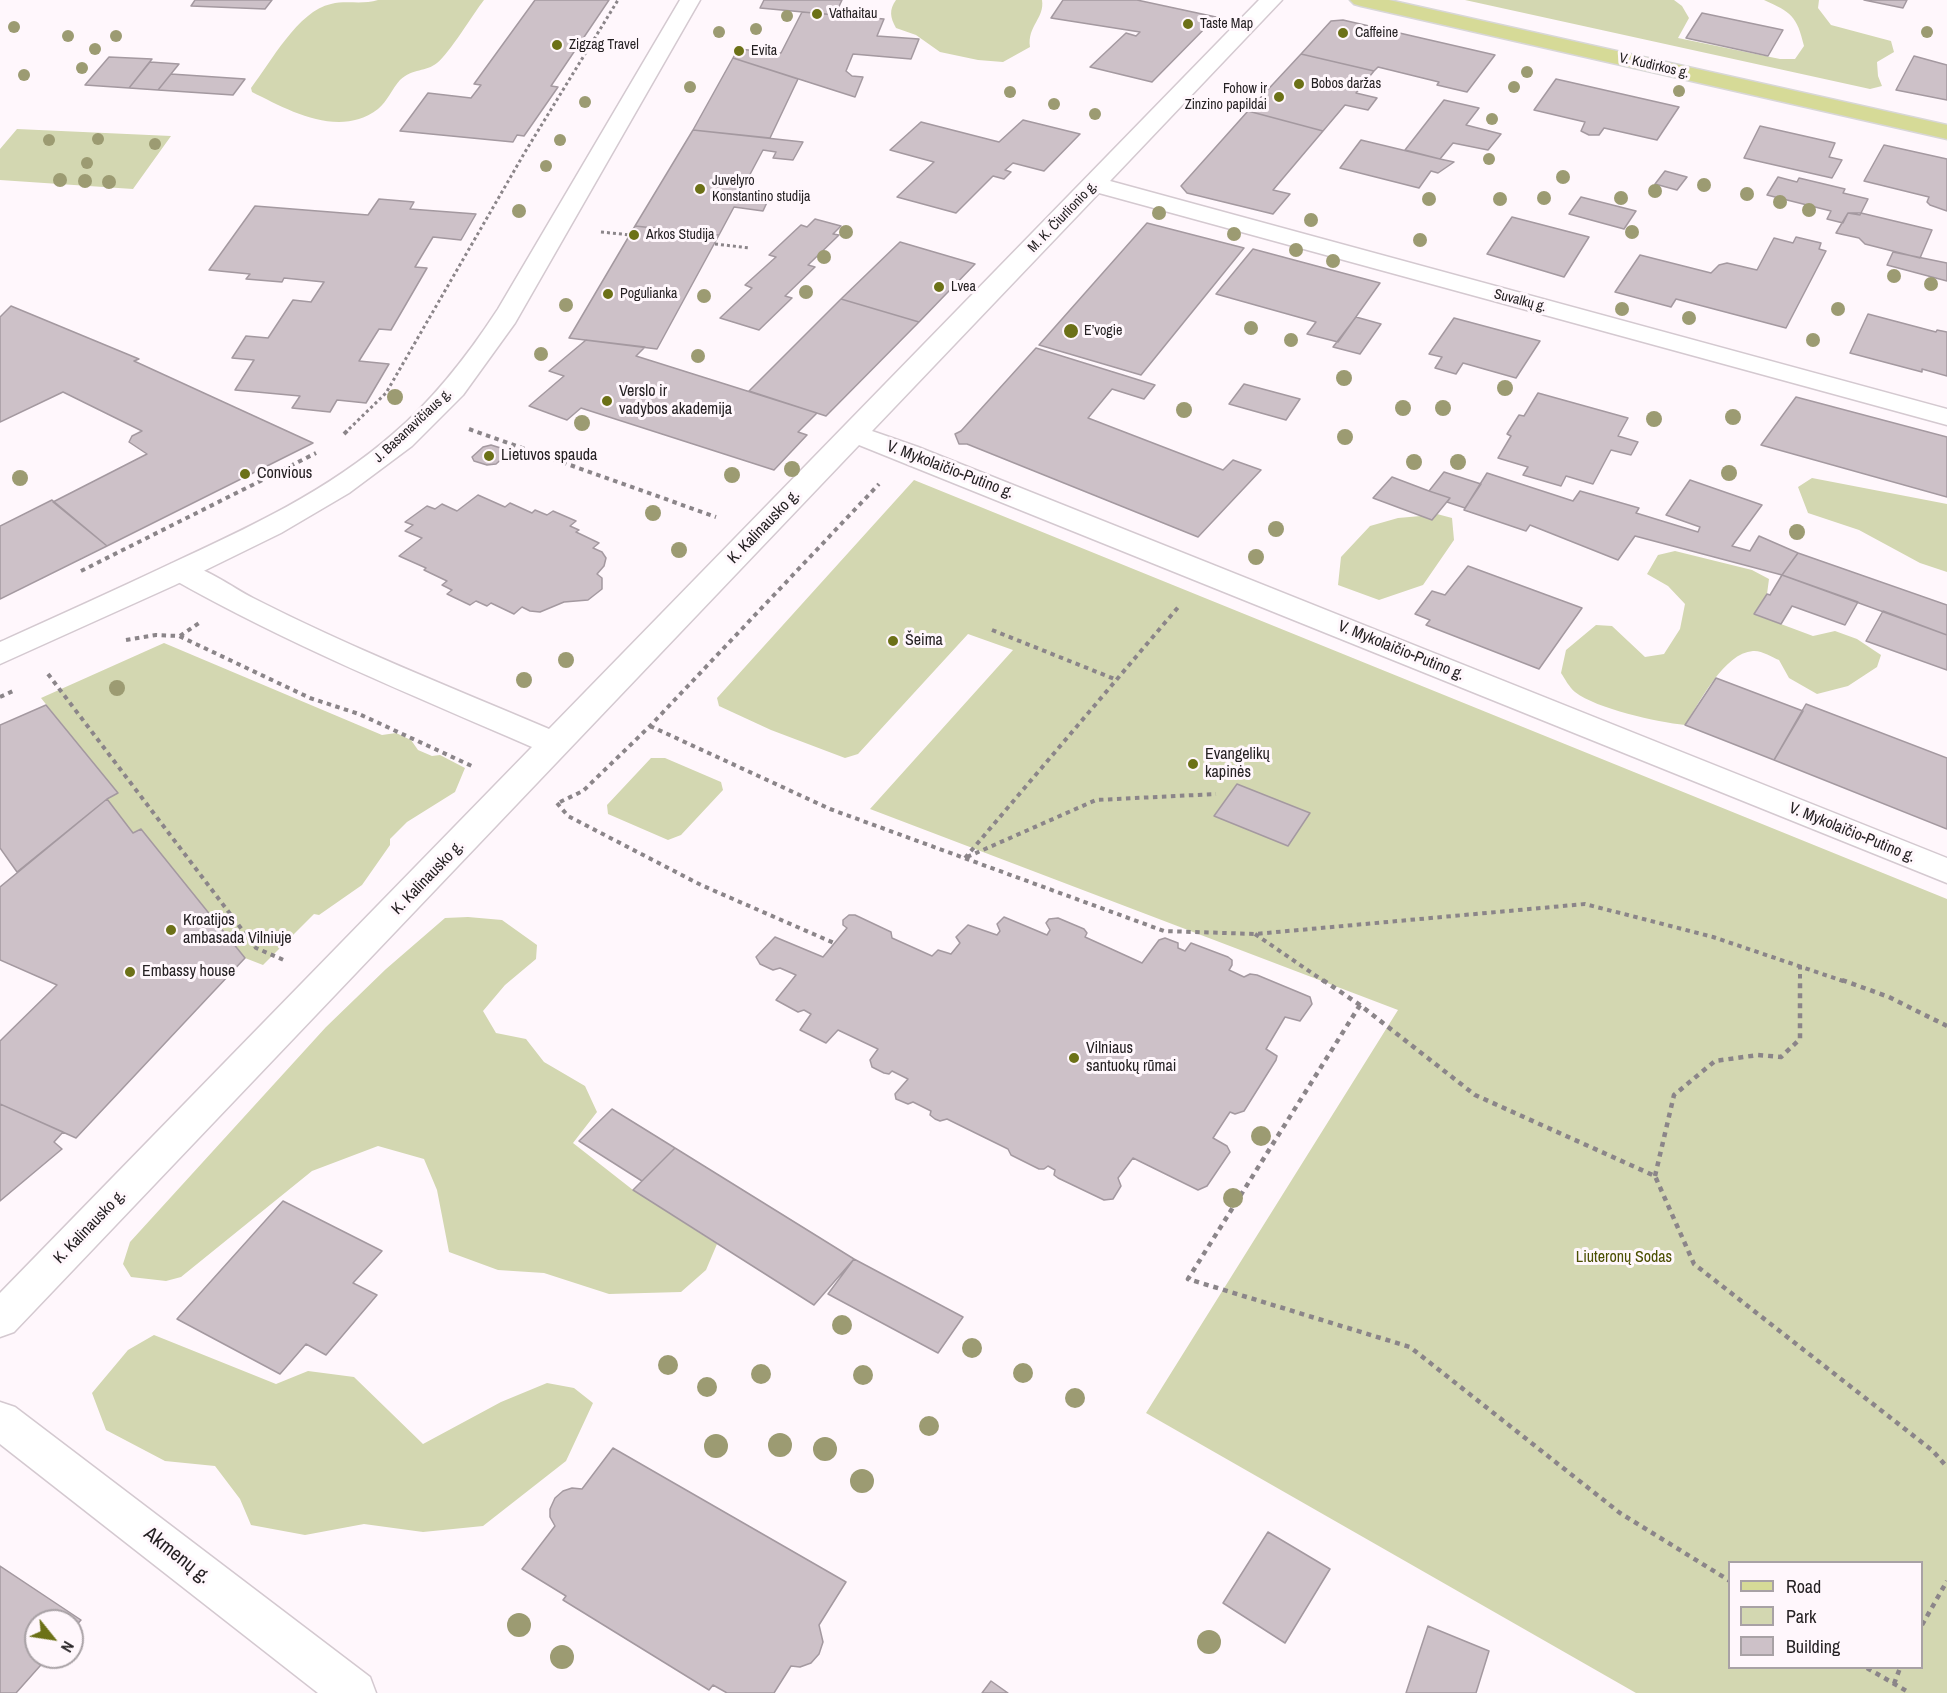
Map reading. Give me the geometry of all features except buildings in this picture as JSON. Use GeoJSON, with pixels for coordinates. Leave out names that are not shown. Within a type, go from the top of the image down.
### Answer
{"type":"FeatureCollection","features":[{"type":"Feature","properties":{"kind":"main road","name":"V. Kudirkos g."},"geometry":{"type":"LineString","coordinates":[[1361,0],[1947,132]]}},
{"type":"Feature","properties":{"kind":"street","name":"J. Basanavičiaus g."},"geometry":{"type":"LineString","coordinates":[[0,654],[247,540],[336,489],[399,442],[430,415],[459,384],[485,350],[511,309],[690,0]]}},
{"type":"Feature","properties":{"kind":"street","name":"M. K. Čiurlionio g."},"geometry":{"type":"LineString","coordinates":[[854,434],[1271,0]]}},
{"type":"Feature","properties":{"kind":"street","name":"Suvalkų g."},"geometry":{"type":"LineString","coordinates":[[1094,184],[1947,417]]}},
{"type":"Feature","properties":{"kind":"street","name":"V. Mykolaičio-Putino g."},"geometry":{"type":"LineString","coordinates":[[854,434],[908,453],[1947,871]]}},
{"type":"Feature","properties":{"kind":"street","name":"K. Kalinausko g."},"geometry":{"type":"LineString","coordinates":[[0,1320],[854,434]]}},
{"type":"Feature","properties":{"kind":"street"},"geometry":{"type":"LineString","coordinates":[[181,571],[232,601],[280,625],[555,744]]}},
{"type":"Feature","properties":{"kind":"street","name":"Akmenų g."},"geometry":{"type":"LineString","coordinates":[[0,1420],[354,1693]]}},
{"type":"Feature","properties":{"kind":"path"},"geometry":{"type":"LineString","coordinates":[[340,436],[386,393],[525,152],[618,0]]}},
{"type":"Feature","properties":{"kind":"path"},"geometry":{"type":"LineString","coordinates":[[715,244],[750,248]]}},
{"type":"Feature","properties":{"kind":"path"},"geometry":{"type":"LineString","coordinates":[[430,415],[759,532]]}},
{"type":"Feature","properties":{"kind":"path"},"geometry":{"type":"LineString","coordinates":[[74,575],[318,453]]}},
{"type":"Feature","properties":{"kind":"path"},"geometry":{"type":"LineString","coordinates":[[557,803],[583,790],[650,726],[908,453]]}},
{"type":"Feature","properties":{"kind":"path"},"geometry":{"type":"LineString","coordinates":[[965,858],[1207,573]]}},
{"type":"Feature","properties":{"kind":"path"},"geometry":{"type":"LineString","coordinates":[[992,630],[1118,680]]}},
{"type":"Feature","properties":{"kind":"path"},"geometry":{"type":"LineString","coordinates":[[116,644],[156,635],[179,636],[310,698],[359,714],[449,754],[514,788],[557,803],[568,816],[701,885],[834,943]]}},
{"type":"Feature","properties":{"kind":"path"},"geometry":{"type":"LineString","coordinates":[[39,678],[57,669]]}},
{"type":"Feature","properties":{"kind":"path"},"geometry":{"type":"LineString","coordinates":[[48,674],[256,948],[330,979]]}},
{"type":"Feature","properties":{"kind":"path"},"geometry":{"type":"LineString","coordinates":[[0,697],[19,688]]}},
{"type":"Feature","properties":{"kind":"path"},"geometry":{"type":"LineString","coordinates":[[650,726],[830,809],[1164,931],[1255,934],[1586,904],[1713,937],[1800,965],[1889,997],[1947,1026]]}},
{"type":"Feature","properties":{"kind":"path"},"geometry":{"type":"LineString","coordinates":[[965,858],[1096,800],[1215,794]]}},
{"type":"Feature","properties":{"kind":"path"},"geometry":{"type":"LineString","coordinates":[[1255,934],[1360,1005],[1475,1095],[1656,1176]]}},
{"type":"Feature","properties":{"kind":"path"},"geometry":{"type":"LineString","coordinates":[[1800,965],[1800,1039],[1781,1056],[1758,1055],[1715,1061],[1674,1095],[1656,1176],[1694,1264],[1933,1451],[1947,1467]]}},
{"type":"Feature","properties":{"kind":"path"},"geometry":{"type":"LineString","coordinates":[[1360,1005],[1188,1279],[1410,1347],[1620,1513],[1728,1580]]}},
{"type":"Feature","properties":{"kind":"path"},"geometry":{"type":"LineString","coordinates":[[1923,1624],[1947,1581]]}},
{"type":"Feature","properties":{"kind":"path"},"geometry":{"type":"LineString","coordinates":[[1869,1669],[1910,1693]]}},
{"type":"Feature","properties":{"kind":"path"},"geometry":{"type":"LineString","coordinates":[[1894,1684],[1900,1669]]}},
{"type":"Feature","properties":{"kind":"green space"},"geometry":{"type":"Polygon","coordinates":[[[378,0],[484,0],[437,63],[405,76],[378,109],[363,118],[347,122],[314,119],[252,92],[251,88],[276,52],[307,16],[331,4],[378,0]]]}},
{"type":"Feature","properties":{"kind":"green space"},"geometry":{"type":"Polygon","coordinates":[[[896,0],[1042,0],[1042,6],[1031,33],[1030,47],[1003,62],[978,60],[940,52],[916,35],[896,28],[891,14],[896,0]]]}},
{"type":"Feature","properties":{"kind":"green space"},"geometry":{"type":"Polygon","coordinates":[[[1465,0],[1674,0],[1682,6],[1689,18],[1678,38],[1780,59],[1795,59],[1804,46],[1799,28],[1787,12],[1764,0],[1819,0],[1818,8],[1831,25],[1891,41],[1894,52],[1877,62],[1878,76],[1882,86],[1870,89],[1465,0]]]}},
{"type":"Feature","properties":{"kind":"green space"},"geometry":{"type":"Polygon","coordinates":[[[17,129],[171,136],[133,189],[0,180],[0,149],[17,129]]]}},
{"type":"Feature","properties":{"kind":"green space"},"geometry":{"type":"Polygon","coordinates":[[[1812,478],[1947,504],[1947,572],[1920,563],[1859,530],[1808,513],[1798,487],[1812,478]]]}},
{"type":"Feature","properties":{"kind":"green space","name":"Liuteronų Sodas"},"geometry":{"type":"Polygon","coordinates":[[[914,480],[1947,899],[1947,1693],[1636,1693],[1146,1413],[1398,1010],[870,809],[1013,650],[968,634],[858,754],[845,758],[771,730],[719,706],[717,698],[914,480]]]}},
{"type":"Feature","properties":{"kind":"green space"},"geometry":{"type":"Polygon","coordinates":[[[1437,514],[1452,518],[1454,540],[1423,585],[1379,600],[1338,585],[1341,557],[1370,526],[1398,518],[1421,516],[1432,520],[1437,514]]]}},
{"type":"Feature","properties":{"kind":"green space"},"geometry":{"type":"Polygon","coordinates":[[[1675,551],[1752,570],[1769,579],[1767,594],[1754,614],[1813,636],[1835,631],[1857,639],[1881,655],[1877,667],[1848,686],[1817,694],[1789,678],[1779,660],[1756,651],[1742,654],[1732,660],[1714,680],[1685,725],[1644,718],[1612,709],[1575,692],[1561,673],[1566,650],[1596,625],[1612,626],[1645,657],[1664,654],[1680,629],[1685,604],[1668,586],[1647,574],[1658,555],[1675,551]]]}},
{"type":"Feature","properties":{"kind":"green space"},"geometry":{"type":"Polygon","coordinates":[[[164,643],[382,735],[396,733],[411,740],[418,750],[432,756],[440,755],[465,768],[455,792],[407,822],[390,839],[390,845],[362,885],[319,915],[314,914],[263,965],[245,958],[141,829],[133,833],[107,799],[117,793],[41,698],[164,643]]]}},
{"type":"Feature","properties":{"kind":"green space"},"geometry":{"type":"Polygon","coordinates":[[[651,758],[665,758],[721,782],[723,790],[681,835],[668,840],[608,814],[607,805],[651,758]]]}},
{"type":"Feature","properties":{"kind":"green space"},"geometry":{"type":"Polygon","coordinates":[[[468,917],[502,920],[537,945],[536,959],[505,985],[483,1011],[496,1033],[526,1039],[544,1062],[585,1086],[597,1112],[573,1143],[633,1190],[717,1244],[706,1270],[681,1292],[609,1294],[544,1273],[498,1270],[449,1252],[437,1190],[424,1159],[378,1146],[312,1171],[181,1277],[166,1281],[131,1277],[123,1264],[130,1242],[326,1027],[386,969],[445,918],[468,917]]]}},
{"type":"Feature","properties":{"kind":"green space"},"geometry":{"type":"Polygon","coordinates":[[[154,1335],[276,1384],[308,1371],[354,1377],[423,1444],[501,1402],[547,1383],[574,1388],[593,1403],[566,1461],[483,1526],[423,1532],[364,1524],[305,1535],[251,1525],[240,1499],[215,1466],[165,1461],[106,1430],[92,1393],[128,1350],[154,1335]]]}},
{"type":"Feature","properties":{"kind":"place","name":"Vathaitau"},"geometry":{"type":"Point","coordinates":[817,14]}},
{"type":"Feature","properties":{"kind":"place","name":"Taste Map"},"geometry":{"type":"Point","coordinates":[1188,24]}},
{"type":"Feature","properties":{"kind":"place","name":"Caffeine"},"geometry":{"type":"Point","coordinates":[1343,33]}},
{"type":"Feature","properties":{"kind":"place","name":"Zigzag Travel"},"geometry":{"type":"Point","coordinates":[557,45]}},
{"type":"Feature","properties":{"kind":"place","name":"Evita"},"geometry":{"type":"Point","coordinates":[739,51]}},
{"type":"Feature","properties":{"kind":"place","name":"Bobos daržas"},"geometry":{"type":"Point","coordinates":[1299,84]}},
{"type":"Feature","properties":{"kind":"place","name":"Fohow ir Zinzino papildai"},"geometry":{"type":"Point","coordinates":[1279,97]}},
{"type":"Feature","properties":{"kind":"place","name":"Juvelyro Konstantino studija"},"geometry":{"type":"Point","coordinates":[700,189]}},
{"type":"Feature","properties":{"kind":"place","name":"Arkos Studija"},"geometry":{"type":"Point","coordinates":[634,235]}},
{"type":"Feature","properties":{"kind":"place","name":"Lvea"},"geometry":{"type":"Point","coordinates":[939,287]}},
{"type":"Feature","properties":{"kind":"place","name":"Pogulianka"},"geometry":{"type":"Point","coordinates":[608,294]}},
{"type":"Feature","properties":{"kind":"place","name":"E’vogie"},"geometry":{"type":"Point","coordinates":[1071,331]}},
{"type":"Feature","properties":{"kind":"place","name":"Verslo ir vadybos akademija"},"geometry":{"type":"Point","coordinates":[607,401]}},
{"type":"Feature","properties":{"kind":"place","name":"Lietuvos spauda"},"geometry":{"type":"Point","coordinates":[489,456]}},
{"type":"Feature","properties":{"kind":"place","name":"Convious"},"geometry":{"type":"Point","coordinates":[245,474]}},
{"type":"Feature","properties":{"kind":"place","name":"Šeima"},"geometry":{"type":"Point","coordinates":[893,641]}},
{"type":"Feature","properties":{"kind":"place","name":"Evangelikų kapinės"},"geometry":{"type":"Point","coordinates":[1193,764]}},
{"type":"Feature","properties":{"kind":"place","name":"Kroatijos ambasada Vilniuje"},"geometry":{"type":"Point","coordinates":[171,930]}},
{"type":"Feature","properties":{"kind":"place","name":"Embassy house"},"geometry":{"type":"Point","coordinates":[130,972]}},
{"type":"Feature","properties":{"kind":"place","name":"Vilniaus santuokų rūmai"},"geometry":{"type":"Point","coordinates":[1074,1058]}}]}
